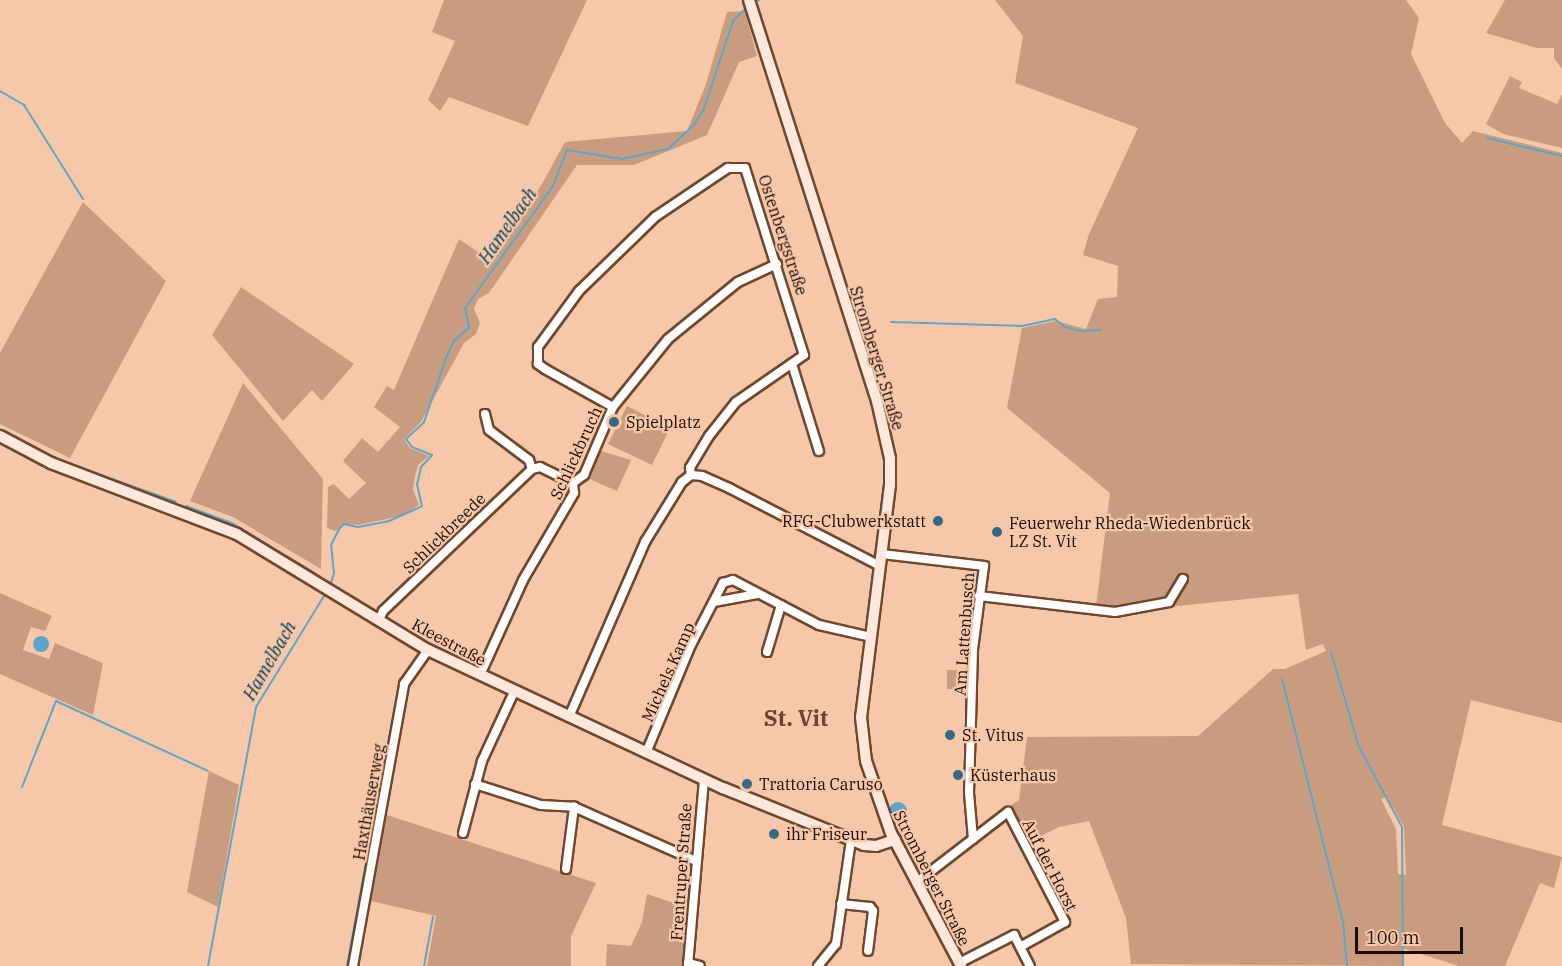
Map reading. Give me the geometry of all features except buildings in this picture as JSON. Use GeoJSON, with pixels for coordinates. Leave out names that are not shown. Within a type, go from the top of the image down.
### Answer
{"type":"FeatureCollection","features":[{"type":"Feature","properties":{"kind":"main road","name":"Stromberger Straße"},"geometry":{"type":"LineString","coordinates":[[748,0],[886,432],[890,485],[861,717],[862,745],[877,800],[895,840],[960,965]]}},
{"type":"Feature","properties":{"kind":"main road","name":"Kleestraße"},"geometry":{"type":"LineString","coordinates":[[0,436],[51,463],[223,527],[428,650],[704,780],[852,840],[876,846],[895,840]]}},
{"type":"Feature","properties":{"kind":"street","name":"Ostenbergstraße"},"geometry":{"type":"LineString","coordinates":[[613,407],[545,369],[536,355],[579,291],[655,217],[728,168],[741,166],[750,176],[805,348],[799,361],[792,364]]}},
{"type":"Feature","properties":{"kind":"street","name":"Schlickbruch"},"geometry":{"type":"LineString","coordinates":[[480,675],[523,580],[574,493],[573,483],[584,475],[613,407],[687,320],[738,282],[777,264]]}},
{"type":"Feature","properties":{"kind":"street"},"geometry":{"type":"LineString","coordinates":[[691,475],[690,468],[709,436],[736,402],[792,364],[819,451]]}},
{"type":"Feature","properties":{"kind":"street"},"geometry":{"type":"LineString","coordinates":[[485,414],[489,430],[529,460],[532,469],[540,467],[573,483]]}},
{"type":"Feature","properties":{"kind":"street","name":"Schlickbreede"},"geometry":{"type":"LineString","coordinates":[[378,620],[393,602],[532,469]]}},
{"type":"Feature","properties":{"kind":"street"},"geometry":{"type":"LineString","coordinates":[[569,717],[645,542],[682,482],[691,475],[702,476],[729,488],[880,566]]}},
{"type":"Feature","properties":{"kind":"street","name":"Am Lattenbusch"},"geometry":{"type":"LineString","coordinates":[[882,554],[984,566],[973,650],[969,793],[973,839]]}},
{"type":"Feature","properties":{"kind":"street"},"geometry":{"type":"LineString","coordinates":[[979,596],[1115,612],[1169,602],[1183,579]]}},
{"type":"Feature","properties":{"kind":"street","name":"Michels Kamp"},"geometry":{"type":"LineString","coordinates":[[646,753],[675,681],[714,602],[728,580],[819,625],[871,637]]}},
{"type":"Feature","properties":{"kind":"street"},"geometry":{"type":"LineString","coordinates":[[714,602],[757,594]]}},
{"type":"Feature","properties":{"kind":"street"},"geometry":{"type":"LineString","coordinates":[[767,652],[782,605]]}},
{"type":"Feature","properties":{"kind":"street","name":"Haxthäuserweg"},"geometry":{"type":"LineString","coordinates":[[353,966],[404,684],[428,650]]}},
{"type":"Feature","properties":{"kind":"street"},"geometry":{"type":"LineString","coordinates":[[463,833],[475,784],[514,692]]}},
{"type":"Feature","properties":{"kind":"street","name":"Frentruper Straße"},"geometry":{"type":"LineString","coordinates":[[688,965],[704,780]]}},
{"type":"Feature","properties":{"kind":"street"},"geometry":{"type":"LineString","coordinates":[[475,784],[541,805],[574,807],[696,861]]}},
{"type":"Feature","properties":{"kind":"street"},"geometry":{"type":"LineString","coordinates":[[566,868],[574,807]]}},
{"type":"Feature","properties":{"kind":"street","name":"Auf der Horst"},"geometry":{"type":"LineString","coordinates":[[917,882],[1008,812],[1064,916],[1062,925],[1020,947]]}},
{"type":"Feature","properties":{"kind":"street"},"geometry":{"type":"LineString","coordinates":[[819,966],[836,944],[852,840]]}},
{"type":"Feature","properties":{"kind":"street"},"geometry":{"type":"LineString","coordinates":[[842,904],[870,907],[873,911],[868,951]]}},
{"type":"Feature","properties":{"kind":"street"},"geometry":{"type":"LineString","coordinates":[[960,965],[1014,935],[1030,966]]}},
{"type":"Feature","properties":{"kind":"street"},"geometry":{"type":"LineString","coordinates":[[688,965],[700,966]]}},
{"type":"Feature","properties":{"kind":"shaded area"},"geometry":{"type":"Polygon","coordinates":[[[444,0],[587,0],[528,126],[449,97],[440,111],[428,100],[455,41],[432,32],[444,0]]]}},
{"type":"Feature","properties":{"kind":"shaded area"},"geometry":{"type":"Polygon","coordinates":[[[995,0],[1406,0],[1419,18],[1411,54],[1445,123],[1462,143],[1473,131],[1562,153],[1562,723],[1471,700],[1442,825],[1562,857],[1554,888],[1540,883],[1505,966],[1459,966],[1402,948],[1404,966],[1131,964],[1126,918],[1089,821],[1059,827],[1029,842],[1009,807],[1019,800],[1027,737],[1198,736],[1273,669],[1285,669],[1326,651],[1323,644],[1306,650],[1298,594],[1177,606],[1096,607],[1110,493],[1007,408],[1022,328],[1056,321],[1086,329],[1098,299],[1117,297],[1118,266],[1083,255],[1089,234],[1138,128],[1015,83],[1023,36],[995,0]],[[1387,797],[1381,799],[1396,829],[1398,874],[1406,875],[1404,827],[1387,797]]]}},
{"type":"Feature","properties":{"kind":"shaded area"},"geometry":{"type":"Polygon","coordinates":[[[1505,0],[1562,0],[1562,69],[1554,58],[1554,48],[1537,48],[1486,33],[1505,0]]]}},
{"type":"Feature","properties":{"kind":"shaded area"},"geometry":{"type":"Polygon","coordinates":[[[745,11],[757,56],[739,62],[707,135],[634,165],[577,165],[489,293],[478,299],[474,309],[480,323],[476,334],[464,343],[421,422],[404,439],[410,448],[429,456],[418,465],[415,476],[413,489],[419,505],[402,516],[358,525],[345,524],[335,531],[327,528],[328,487],[334,484],[349,499],[366,483],[343,461],[362,438],[378,452],[400,427],[374,407],[387,386],[394,390],[459,239],[488,259],[542,184],[565,142],[687,131],[706,84],[727,12],[745,11]]]}},
{"type":"Feature","properties":{"kind":"shaded area"},"geometry":{"type":"Polygon","coordinates":[[[1510,76],[1522,82],[1519,88],[1557,104],[1562,94],[1562,148],[1503,134],[1486,124],[1510,76]]]}},
{"type":"Feature","properties":{"kind":"shaded area"},"geometry":{"type":"Polygon","coordinates":[[[83,202],[166,281],[70,458],[0,424],[0,353],[83,202]]]}},
{"type":"Feature","properties":{"kind":"shaded area"},"geometry":{"type":"Polygon","coordinates":[[[241,287],[354,364],[322,401],[312,390],[283,421],[212,335],[241,287]]]}},
{"type":"Feature","properties":{"kind":"shaded area"},"geometry":{"type":"Polygon","coordinates":[[[243,383],[323,479],[321,569],[233,517],[190,501],[243,383]]]}},
{"type":"Feature","properties":{"kind":"shaded area"},"geometry":{"type":"Polygon","coordinates":[[[627,406],[670,428],[652,465],[608,444],[627,406]]]}},
{"type":"Feature","properties":{"kind":"shaded area"},"geometry":{"type":"Polygon","coordinates":[[[601,451],[631,460],[617,491],[587,478],[601,451]]]}},
{"type":"Feature","properties":{"kind":"shaded area"},"geometry":{"type":"Polygon","coordinates":[[[0,593],[52,616],[45,631],[31,627],[23,650],[49,659],[55,643],[103,663],[93,715],[0,674],[0,593]]]}},
{"type":"Feature","properties":{"kind":"shaded area"},"geometry":{"type":"Polygon","coordinates":[[[947,670],[970,670],[970,689],[947,689],[947,670]]]}},
{"type":"Feature","properties":{"kind":"shaded area"},"geometry":{"type":"Polygon","coordinates":[[[209,771],[239,785],[218,907],[187,892],[209,771]]]}},
{"type":"Feature","properties":{"kind":"shaded area"},"geometry":{"type":"Polygon","coordinates":[[[387,815],[596,883],[571,936],[571,966],[427,966],[436,916],[371,901],[387,815]]]}},
{"type":"Feature","properties":{"kind":"shaded area"},"geometry":{"type":"Polygon","coordinates":[[[647,894],[689,908],[684,966],[606,966],[607,944],[631,946],[642,922],[647,894]]]}},
{"type":"Feature","properties":{"kind":"water"},"geometry":{"type":"Polygon","coordinates":[[[38,636],[44,636],[49,644],[47,650],[38,652],[33,647],[33,641],[38,636]]]}},
{"type":"Feature","properties":{"kind":"water"},"geometry":{"type":"Polygon","coordinates":[[[898,802],[904,805],[907,811],[904,817],[898,820],[892,817],[889,811],[892,805],[898,802]]]}},
{"type":"Feature","properties":{"kind":"waterway","name":"Hamelbach"},"geometry":{"type":"LineString","coordinates":[[753,3],[759,0]]}},
{"type":"Feature","properties":{"kind":"waterway","name":"Hamelbach"},"geometry":{"type":"LineString","coordinates":[[330,586],[334,573],[331,545],[344,524],[358,527],[389,521],[422,506],[417,485],[421,467],[432,455],[412,447],[406,439],[424,422],[454,341],[469,327],[465,308],[553,186],[567,150],[622,159],[668,149],[693,126],[704,109],[733,21],[748,6]]}},
{"type":"Feature","properties":{"kind":"waterway"},"geometry":{"type":"LineString","coordinates":[[0,91],[24,105],[83,199]]}},
{"type":"Feature","properties":{"kind":"waterway"},"geometry":{"type":"LineString","coordinates":[[1487,138],[1562,156]]}},
{"type":"Feature","properties":{"kind":"waterway"},"geometry":{"type":"LineString","coordinates":[[891,322],[1022,326],[1055,319],[1065,327],[1081,331],[1101,330]]}},
{"type":"Feature","properties":{"kind":"waterway"},"geometry":{"type":"LineString","coordinates":[[0,429],[49,456]]}},
{"type":"Feature","properties":{"kind":"waterway"},"geometry":{"type":"LineString","coordinates":[[0,443],[42,466]]}},
{"type":"Feature","properties":{"kind":"waterway"},"geometry":{"type":"LineString","coordinates":[[59,460],[176,502]]}},
{"type":"Feature","properties":{"kind":"waterway"},"geometry":{"type":"LineString","coordinates":[[60,473],[108,490]]}},
{"type":"Feature","properties":{"kind":"waterway"},"geometry":{"type":"LineString","coordinates":[[186,506],[232,523],[316,574]]}},
{"type":"Feature","properties":{"kind":"waterway"},"geometry":{"type":"LineString","coordinates":[[298,577],[318,590]]}},
{"type":"Feature","properties":{"kind":"waterway","name":"Hamelbach"},"geometry":{"type":"LineString","coordinates":[[208,966],[256,707],[327,591]]}},
{"type":"Feature","properties":{"kind":"waterway"},"geometry":{"type":"LineString","coordinates":[[1331,652],[1359,747],[1402,827],[1403,966]]}},
{"type":"Feature","properties":{"kind":"waterway"},"geometry":{"type":"LineString","coordinates":[[1282,679],[1343,921],[1347,966]]}},
{"type":"Feature","properties":{"kind":"waterway"},"geometry":{"type":"LineString","coordinates":[[22,787],[56,701],[208,771]]}},
{"type":"Feature","properties":{"kind":"waterway"},"geometry":{"type":"LineString","coordinates":[[347,966],[375,813]]}},
{"type":"Feature","properties":{"kind":"waterway"},"geometry":{"type":"LineString","coordinates":[[358,966],[384,819]]}},
{"type":"Feature","properties":{"kind":"waterway"},"geometry":{"type":"LineString","coordinates":[[424,966],[433,917]]}},
{"type":"Feature","properties":{"kind":"place","name":"Spielplatz"},"geometry":{"type":"Point","coordinates":[614,422]}},
{"type":"Feature","properties":{"kind":"place","name":"RFG-Clubwerkstatt"},"geometry":{"type":"Point","coordinates":[938,521]}},
{"type":"Feature","properties":{"kind":"place","name":"Feuerwehr Rheda-Wiedenbrück LZ St. Vit"},"geometry":{"type":"Point","coordinates":[997,532]}},
{"type":"Feature","properties":{"kind":"place","name":"St. Vitus"},"geometry":{"type":"Point","coordinates":[950,735]}},
{"type":"Feature","properties":{"kind":"place","name":"Küsterhaus"},"geometry":{"type":"Point","coordinates":[958,775]}},
{"type":"Feature","properties":{"kind":"place","name":"Trattoria Caruso"},"geometry":{"type":"Point","coordinates":[747,784]}},
{"type":"Feature","properties":{"kind":"place","name":"ihr Friseur"},"geometry":{"type":"Point","coordinates":[774,834]}},
{"type":"Feature","properties":{"kind":"district","name":"St. Vit"},"geometry":{"type":"Point","coordinates":[796,718]}}]}
